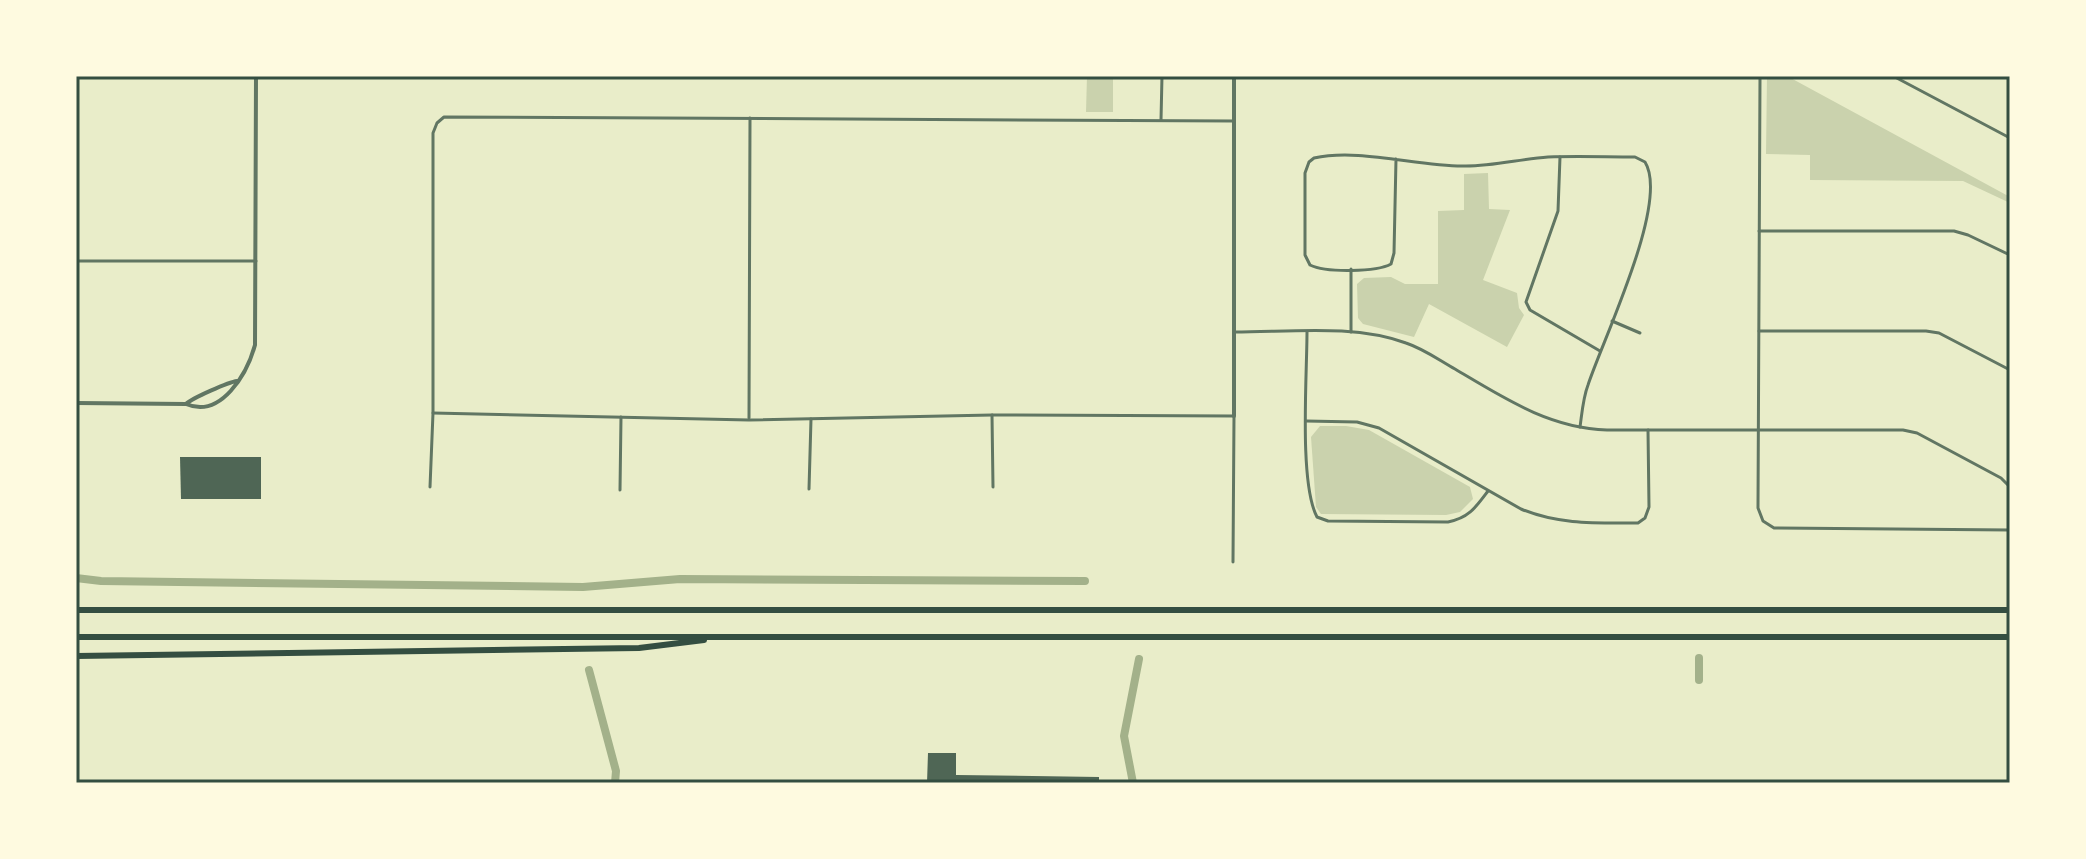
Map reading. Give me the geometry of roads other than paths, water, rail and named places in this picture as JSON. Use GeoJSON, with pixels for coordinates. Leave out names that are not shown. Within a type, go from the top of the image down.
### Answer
{"type":"FeatureCollection","features":[{"type":"Feature","properties":{"kind":"highway"},"geometry":{"type":"LineString","coordinates":[[76,608],[2010,610]]}},
{"type":"Feature","properties":{"kind":"highway"},"geometry":{"type":"LineString","coordinates":[[76,637],[2010,637]]}},
{"type":"Feature","properties":{"kind":"highway"},"geometry":{"type":"LineString","coordinates":[[76,656],[639,648],[731,637]]}},
{"type":"Feature","properties":{"kind":"street"},"geometry":{"type":"LineString","coordinates":[[76,403],[186,404],[196,408],[216,402],[234,390],[246,369],[255,345],[256,76]]}},
{"type":"Feature","properties":{"kind":"street"},"geometry":{"type":"LineString","coordinates":[[1161,121],[1162,76]]}},
{"type":"Feature","properties":{"kind":"street"},"geometry":{"type":"LineString","coordinates":[[1233,562],[1234,76]]}},
{"type":"Feature","properties":{"kind":"street"},"geometry":{"type":"LineString","coordinates":[[1760,76],[1758,508],[1763,521],[1774,528],[2010,530]]}},
{"type":"Feature","properties":{"kind":"street"},"geometry":{"type":"LineString","coordinates":[[1893,76],[2010,138]]}},
{"type":"Feature","properties":{"kind":"street"},"geometry":{"type":"LineString","coordinates":[[430,487],[433,133],[444,117],[1234,121]]}},
{"type":"Feature","properties":{"kind":"street"},"geometry":{"type":"LineString","coordinates":[[749,420],[750,118]]}},
{"type":"Feature","properties":{"kind":"street"},"geometry":{"type":"LineString","coordinates":[[1396,159],[1394,253],[1391,264],[1379,269],[1322,269],[1310,265],[1305,255],[1305,173],[1309,162],[1319,157],[1396,159],[1463,166],[1560,157],[1635,157],[1645,162],[1650,172],[1647,221],[1586,388],[1580,427]]}},
{"type":"Feature","properties":{"kind":"street"},"geometry":{"type":"LineString","coordinates":[[1560,157],[1558,211],[1526,302],[1530,310],[1600,351]]}},
{"type":"Feature","properties":{"kind":"street"},"geometry":{"type":"LineString","coordinates":[[1759,231],[1954,231],[2010,255]]}},
{"type":"Feature","properties":{"kind":"street"},"geometry":{"type":"LineString","coordinates":[[76,261],[256,261]]}},
{"type":"Feature","properties":{"kind":"street"},"geometry":{"type":"LineString","coordinates":[[1351,269],[1351,332]]}},
{"type":"Feature","properties":{"kind":"street"},"geometry":{"type":"LineString","coordinates":[[1612,321],[1640,333]]}},
{"type":"Feature","properties":{"kind":"street"},"geometry":{"type":"LineString","coordinates":[[1759,331],[1939,333],[2010,370]]}},
{"type":"Feature","properties":{"kind":"street"},"geometry":{"type":"LineString","coordinates":[[1234,332],[1351,332],[1383,336],[1409,344],[1534,414],[1580,427],[1903,430],[1917,433],[2001,478],[2010,487]]}},
{"type":"Feature","properties":{"kind":"street"},"geometry":{"type":"LineString","coordinates":[[1307,332],[1306,421],[1310,491],[1317,517],[1328,521],[1448,522],[1471,513],[1488,491]]}},
{"type":"Feature","properties":{"kind":"street"},"geometry":{"type":"LineString","coordinates":[[186,404],[192,397],[211,392],[227,382],[237,381]]}},
{"type":"Feature","properties":{"kind":"street"},"geometry":{"type":"LineString","coordinates":[[433,413],[749,420],[992,415],[1234,416]]}},
{"type":"Feature","properties":{"kind":"street"},"geometry":{"type":"LineString","coordinates":[[992,415],[993,487]]}},
{"type":"Feature","properties":{"kind":"street"},"geometry":{"type":"LineString","coordinates":[[620,490],[621,417]]}},
{"type":"Feature","properties":{"kind":"street"},"geometry":{"type":"LineString","coordinates":[[809,489],[811,419]]}},
{"type":"Feature","properties":{"kind":"street"},"geometry":{"type":"LineString","coordinates":[[1306,421],[1357,422],[1379,428],[1521,509],[1553,520],[1638,523],[1645,518],[1649,507],[1648,430]]}},
{"type":"Feature","properties":{"kind":"waterway"},"geometry":{"type":"LineString","coordinates":[[76,578],[101,581],[583,587],[680,579],[1085,581]]}},
{"type":"Feature","properties":{"kind":"waterway"},"geometry":{"type":"LineString","coordinates":[[1699,658],[1699,680]]}},
{"type":"Feature","properties":{"kind":"waterway"},"geometry":{"type":"LineString","coordinates":[[1133,783],[1124,736],[1139,659]]}},
{"type":"Feature","properties":{"kind":"waterway"},"geometry":{"type":"LineString","coordinates":[[589,670],[616,771],[615,783]]}}]}
